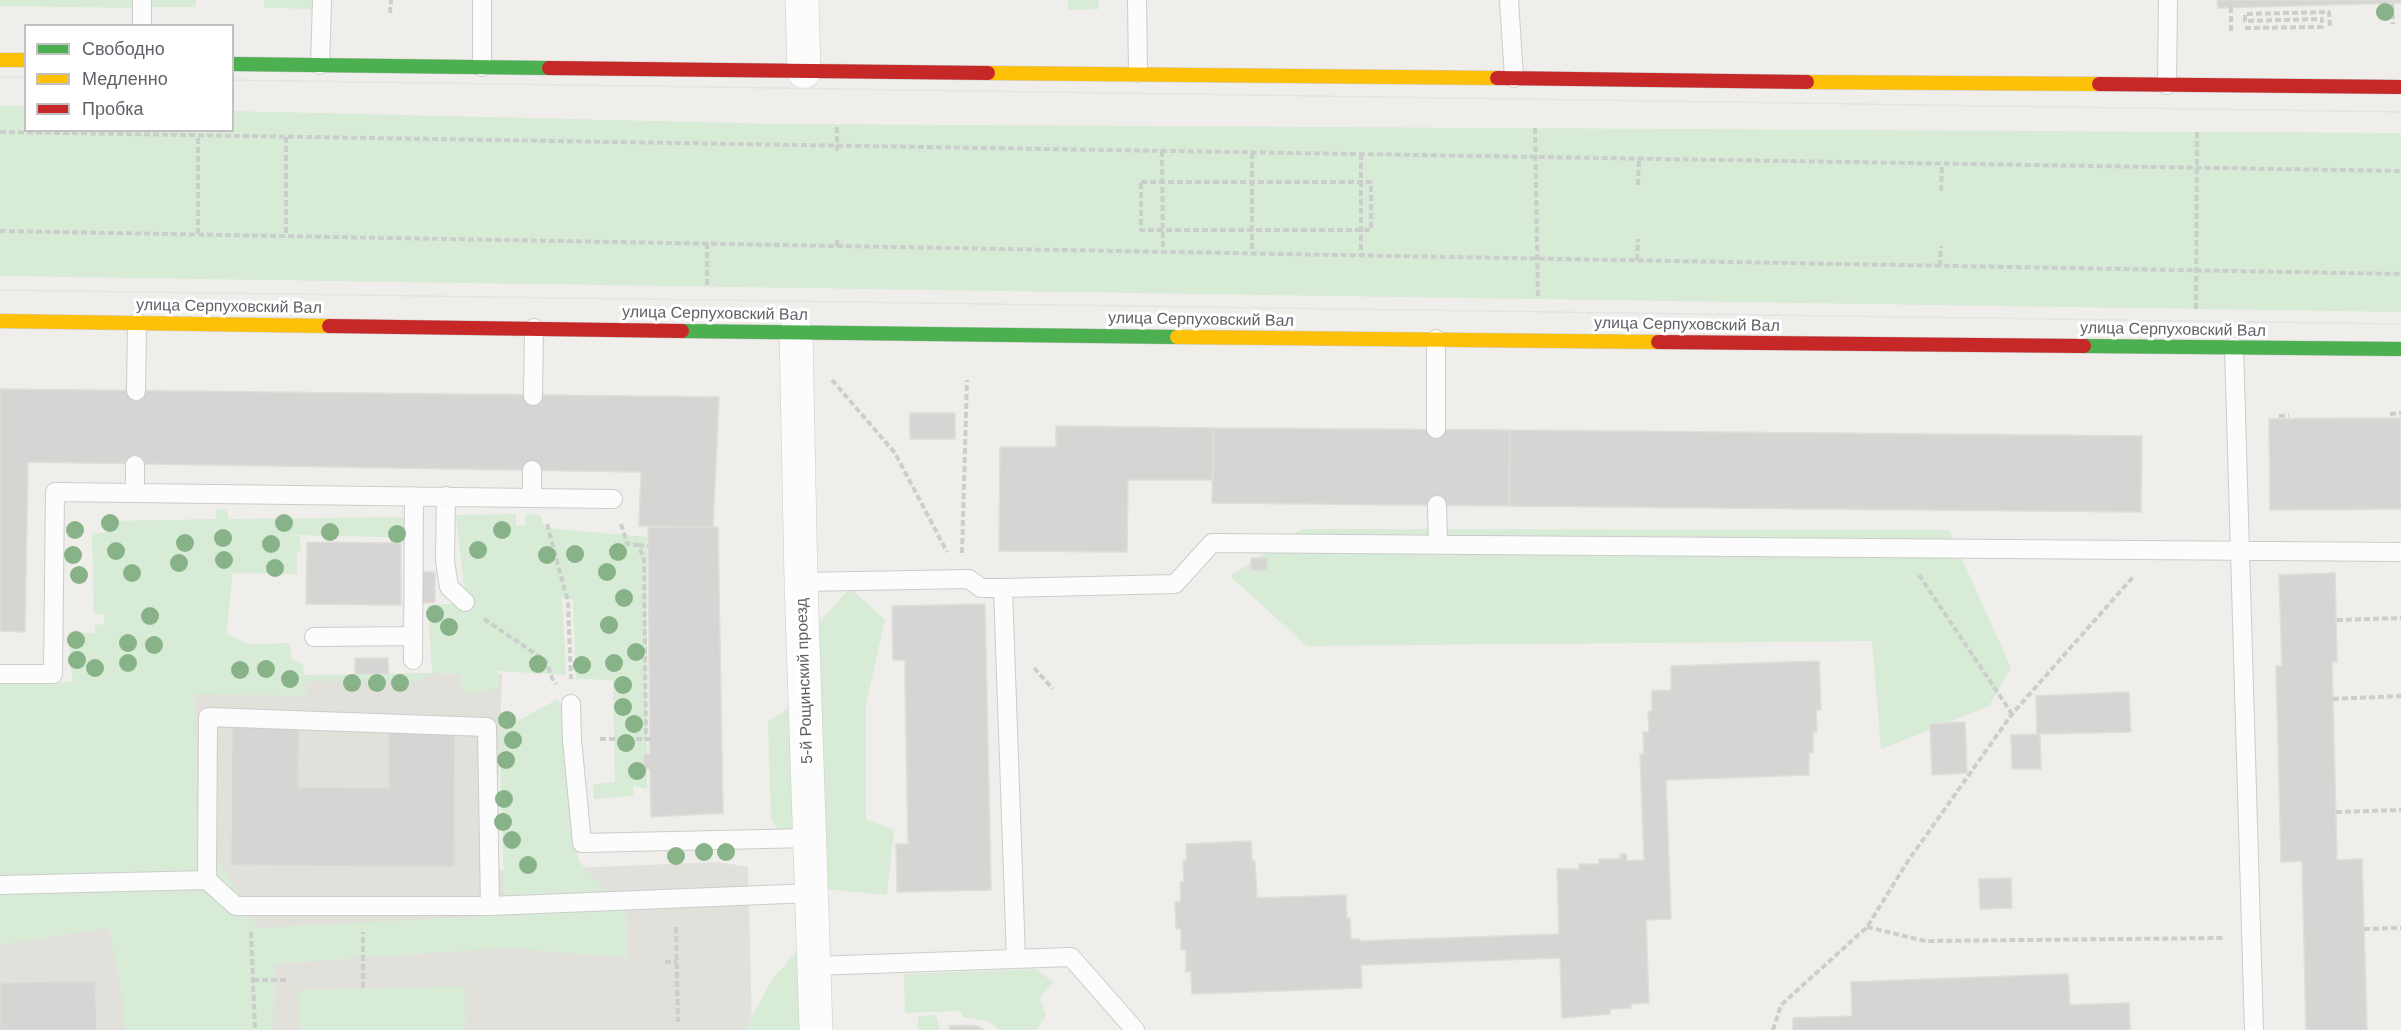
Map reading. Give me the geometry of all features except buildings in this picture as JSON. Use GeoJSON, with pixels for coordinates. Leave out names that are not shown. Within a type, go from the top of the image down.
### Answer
{"type":"FeatureCollection","features":[{"type":"Feature","properties":{"kind":"main road"},"geometry":{"type":"LineString","coordinates":[[0,60],[24,60]]}},
{"type":"Feature","properties":{"kind":"main road"},"geometry":{"type":"LineString","coordinates":[[234,64],[804,72],[1138,73],[2401,87]]}},
{"type":"Feature","properties":{"kind":"main road","name":"улица Серпуховский Вал"},"geometry":{"type":"LineString","coordinates":[[0,321],[2401,349]]}},
{"type":"Feature","properties":{"kind":"street"},"geometry":{"type":"LineString","coordinates":[[802,0],[804,72]]}},
{"type":"Feature","properties":{"kind":"street","name":"5-й Рощинский проезд"},"geometry":{"type":"LineString","coordinates":[[796,332],[801,582],[816,1030]]}},
{"type":"Feature","properties":{"kind":"lane"},"geometry":{"type":"LineString","coordinates":[[142,0],[142,24]]}},
{"type":"Feature","properties":{"kind":"lane"},"geometry":{"type":"LineString","coordinates":[[321,65],[322,0]]}},
{"type":"Feature","properties":{"kind":"lane"},"geometry":{"type":"LineString","coordinates":[[482,0],[482,67]]}},
{"type":"Feature","properties":{"kind":"lane"},"geometry":{"type":"LineString","coordinates":[[1137,0],[1138,73]]}},
{"type":"Feature","properties":{"kind":"lane"},"geometry":{"type":"LineString","coordinates":[[1509,0],[1514,78]]}},
{"type":"Feature","properties":{"kind":"lane"},"geometry":{"type":"LineString","coordinates":[[2167,85],[2168,0]]}},
{"type":"Feature","properties":{"kind":"lane"},"geometry":{"type":"LineString","coordinates":[[136,391],[137,322]]}},
{"type":"Feature","properties":{"kind":"lane"},"geometry":{"type":"LineString","coordinates":[[533,396],[534,328]]}},
{"type":"Feature","properties":{"kind":"lane"},"geometry":{"type":"LineString","coordinates":[[1436,339],[1436,429]]}},
{"type":"Feature","properties":{"kind":"lane"},"geometry":{"type":"LineString","coordinates":[[2234,347],[2254,1030]]}},
{"type":"Feature","properties":{"kind":"lane"},"geometry":{"type":"LineString","coordinates":[[135,465],[135,492]]}},
{"type":"Feature","properties":{"kind":"lane"},"geometry":{"type":"LineString","coordinates":[[532,470],[539,497]]}},
{"type":"Feature","properties":{"kind":"lane"},"geometry":{"type":"LineString","coordinates":[[0,674],[53,674],[55,492],[613,499]]}},
{"type":"Feature","properties":{"kind":"lane"},"geometry":{"type":"LineString","coordinates":[[412,660],[414,495]]}},
{"type":"Feature","properties":{"kind":"lane"},"geometry":{"type":"LineString","coordinates":[[446,496],[445,561],[449,587],[470,608]]}},
{"type":"Feature","properties":{"kind":"lane"},"geometry":{"type":"LineString","coordinates":[[1437,505],[1438,545]]}},
{"type":"Feature","properties":{"kind":"lane"},"geometry":{"type":"LineString","coordinates":[[801,582],[969,579],[981,588],[1176,584],[1212,543],[2401,552]]}},
{"type":"Feature","properties":{"kind":"lane"},"geometry":{"type":"LineString","coordinates":[[1003,588],[1016,959]]}},
{"type":"Feature","properties":{"kind":"lane"},"geometry":{"type":"LineString","coordinates":[[314,637],[413,636]]}},
{"type":"Feature","properties":{"kind":"lane"},"geometry":{"type":"LineString","coordinates":[[571,704],[572,740],[582,843],[810,838]]}},
{"type":"Feature","properties":{"kind":"lane"},"geometry":{"type":"LineString","coordinates":[[207,880],[208,717],[487,727],[490,906]]}},
{"type":"Feature","properties":{"kind":"lane"},"geometry":{"type":"LineString","coordinates":[[0,885],[207,880],[236,906],[490,906],[812,893]]}},
{"type":"Feature","properties":{"kind":"lane"},"geometry":{"type":"LineString","coordinates":[[814,966],[1071,957],[1135,1030]]}},
{"type":"Feature","properties":{"kind":"path"},"geometry":{"type":"LineString","coordinates":[[390,13],[391,0]]}},
{"type":"Feature","properties":{"kind":"path"},"geometry":{"type":"LineString","coordinates":[[2392,3],[2392,24]]}},
{"type":"Feature","properties":{"kind":"path"},"geometry":{"type":"LineString","coordinates":[[2231,7],[2232,31]]}},
{"type":"Feature","properties":{"kind":"path"},"geometry":{"type":"LineString","coordinates":[[2245,28],[2322,27],[2322,19],[2245,21],[2245,14],[2329,12],[2330,28]]}},
{"type":"Feature","properties":{"kind":"path"},"geometry":{"type":"LineString","coordinates":[[837,124],[837,148]]}},
{"type":"Feature","properties":{"kind":"path"},"geometry":{"type":"LineString","coordinates":[[1535,128],[1538,299]]}},
{"type":"Feature","properties":{"kind":"path"},"geometry":{"type":"LineString","coordinates":[[0,132],[837,148],[2401,171]]}},
{"type":"Feature","properties":{"kind":"path"},"geometry":{"type":"LineString","coordinates":[[2196,309],[2197,132]]}},
{"type":"Feature","properties":{"kind":"path"},"geometry":{"type":"LineString","coordinates":[[198,135],[198,234]]}},
{"type":"Feature","properties":{"kind":"path"},"geometry":{"type":"LineString","coordinates":[[286,137],[286,236]]}},
{"type":"Feature","properties":{"kind":"path"},"geometry":{"type":"LineString","coordinates":[[1162,151],[1163,252]]}},
{"type":"Feature","properties":{"kind":"path"},"geometry":{"type":"LineString","coordinates":[[1252,153],[1252,253]]}},
{"type":"Feature","properties":{"kind":"path"},"geometry":{"type":"LineString","coordinates":[[1361,154],[1361,256]]}},
{"type":"Feature","properties":{"kind":"path"},"geometry":{"type":"LineString","coordinates":[[1638,184],[1639,158]]}},
{"type":"Feature","properties":{"kind":"path"},"geometry":{"type":"LineString","coordinates":[[1941,164],[1941,191]]}},
{"type":"Feature","properties":{"kind":"path"},"geometry":{"type":"LineString","coordinates":[[1141,182],[1252,182],[1371,182],[1371,230],[1140,230],[1141,182]]}},
{"type":"Feature","properties":{"kind":"path"},"geometry":{"type":"LineString","coordinates":[[0,231],[2401,274]]}},
{"type":"Feature","properties":{"kind":"path"},"geometry":{"type":"LineString","coordinates":[[1637,260],[1638,239]]}},
{"type":"Feature","properties":{"kind":"path"},"geometry":{"type":"LineString","coordinates":[[837,240],[837,246]]}},
{"type":"Feature","properties":{"kind":"path"},"geometry":{"type":"LineString","coordinates":[[707,243],[707,286]]}},
{"type":"Feature","properties":{"kind":"path"},"geometry":{"type":"LineString","coordinates":[[1940,266],[1941,246]]}},
{"type":"Feature","properties":{"kind":"path"},"geometry":{"type":"LineString","coordinates":[[828,374],[895,453],[961,580]]}},
{"type":"Feature","properties":{"kind":"path"},"geometry":{"type":"LineString","coordinates":[[961,580],[967,380]]}},
{"type":"Feature","properties":{"kind":"path"},"geometry":{"type":"LineString","coordinates":[[2390,414],[2401,413]]}},
{"type":"Feature","properties":{"kind":"path"},"geometry":{"type":"LineString","coordinates":[[2279,416],[2289,416]]}},
{"type":"Feature","properties":{"kind":"path"},"geometry":{"type":"LineString","coordinates":[[539,497],[568,602],[571,704]]}},
{"type":"Feature","properties":{"kind":"path"},"geometry":{"type":"LineString","coordinates":[[627,544],[648,546]]}},
{"type":"Feature","properties":{"kind":"path"},"geometry":{"type":"LineString","coordinates":[[572,740],[648,739],[644,557],[637,545]]}},
{"type":"Feature","properties":{"kind":"path"},"geometry":{"type":"LineString","coordinates":[[1918,573],[2012,714]]}},
{"type":"Feature","properties":{"kind":"path"},"geometry":{"type":"LineString","coordinates":[[1773,1030],[1781,1005],[1868,927],[1908,861],[2012,714],[2132,578]]}},
{"type":"Feature","properties":{"kind":"path"},"geometry":{"type":"LineString","coordinates":[[470,608],[546,661],[552,674]]}},
{"type":"Feature","properties":{"kind":"path"},"geometry":{"type":"LineString","coordinates":[[2337,620],[2401,618]]}},
{"type":"Feature","properties":{"kind":"path"},"geometry":{"type":"LineString","coordinates":[[2333,699],[2401,696]]}},
{"type":"Feature","properties":{"kind":"path"},"geometry":{"type":"LineString","coordinates":[[2336,813],[2401,810]]}},
{"type":"Feature","properties":{"kind":"path"},"geometry":{"type":"LineString","coordinates":[[675,899],[678,1022]]}},
{"type":"Feature","properties":{"kind":"path"},"geometry":{"type":"LineString","coordinates":[[363,906],[363,988]]}},
{"type":"Feature","properties":{"kind":"path"},"geometry":{"type":"LineString","coordinates":[[1868,927],[1925,941],[2251,938]]}},
{"type":"Feature","properties":{"kind":"path"},"geometry":{"type":"LineString","coordinates":[[2364,929],[2401,928]]}},
{"type":"Feature","properties":{"kind":"path"},"geometry":{"type":"LineString","coordinates":[[251,934],[255,1030]]}},
{"type":"Feature","properties":{"kind":"path"},"geometry":{"type":"LineString","coordinates":[[665,962],[677,962]]}},
{"type":"Feature","properties":{"kind":"path"},"geometry":{"type":"LineString","coordinates":[[253,981],[289,980]]}},
{"type":"Feature","properties":{"kind":"shaded area"},"geometry":{"type":"Polygon","coordinates":[[[432,673],[502,674],[496,859],[501,871],[718,862],[748,867],[752,1030],[0,1030],[0,685],[432,673]]]}},
{"type":"Feature","properties":{"kind":"green space"},"geometry":{"type":"Polygon","coordinates":[[[0,0],[136,0],[137,8],[0,6],[0,0]]]}},
{"type":"Feature","properties":{"kind":"green space"},"geometry":{"type":"Polygon","coordinates":[[[146,0],[196,0],[196,7],[146,7],[146,0]]]}},
{"type":"Feature","properties":{"kind":"green space"},"geometry":{"type":"Polygon","coordinates":[[[264,0],[318,0],[318,9],[264,8],[264,0]]]}},
{"type":"Feature","properties":{"kind":"green space"},"geometry":{"type":"Polygon","coordinates":[[[1068,0],[1098,0],[1099,9],[1068,10],[1068,0]]]}},
{"type":"Feature","properties":{"kind":"green space"},"geometry":{"type":"Polygon","coordinates":[[[0,106],[24,106],[24,132],[234,132],[234,111],[782,124],[2401,133],[2401,312],[0,276],[0,106]]]}},
{"type":"Feature","properties":{"kind":"green space"},"geometry":{"type":"Polygon","coordinates":[[[227,509],[228,519],[419,517],[421,538],[289,535],[300,536],[301,552],[297,552],[297,574],[233,573],[226,634],[250,644],[289,643],[292,660],[303,664],[304,675],[432,673],[418,682],[305,681],[306,696],[194,694],[199,833],[237,890],[257,928],[505,915],[499,731],[558,699],[580,754],[578,860],[626,914],[627,958],[506,948],[275,964],[273,1030],[124,1030],[123,1002],[109,928],[0,945],[0,682],[72,682],[69,632],[95,633],[95,625],[104,624],[104,614],[94,614],[92,533],[106,533],[107,521],[216,519],[216,510],[227,509]]]}},
{"type":"Feature","properties":{"kind":"green space"},"geometry":{"type":"Polygon","coordinates":[[[516,514],[516,525],[526,526],[526,514],[540,515],[545,528],[647,537],[647,789],[633,786],[633,796],[594,799],[593,784],[615,782],[613,680],[576,679],[572,600],[562,596],[566,675],[498,671],[499,688],[463,695],[461,674],[432,673],[428,605],[461,603],[464,612],[473,608],[464,588],[456,515],[516,514]]]}},
{"type":"Feature","properties":{"kind":"green space"},"geometry":{"type":"Polygon","coordinates":[[[1302,529],[1949,530],[2011,668],[1989,706],[1881,749],[1872,641],[1307,646],[1230,576],[1302,529]]]}},
{"type":"Feature","properties":{"kind":"green space"},"geometry":{"type":"Polygon","coordinates":[[[850,588],[885,620],[866,704],[866,819],[894,830],[887,895],[826,889],[771,820],[768,722],[795,703],[817,625],[850,588]]]}},
{"type":"Feature","properties":{"kind":"green space"},"geometry":{"type":"Polygon","coordinates":[[[801,946],[806,1030],[745,1030],[771,981],[801,946]]]}},
{"type":"Feature","properties":{"kind":"green space"},"geometry":{"type":"Polygon","coordinates":[[[1036,969],[1053,982],[1040,998],[1046,1016],[1036,1030],[1000,1030],[988,1021],[963,1017],[960,1011],[905,1013],[904,974],[1036,969]]]}},
{"type":"Feature","properties":{"kind":"green space"},"geometry":{"type":"Polygon","coordinates":[[[465,986],[466,1030],[299,1030],[298,990],[465,986]]]}},
{"type":"Feature","properties":{"kind":"green space"},"geometry":{"type":"Polygon","coordinates":[[[936,1015],[940,1030],[918,1030],[918,1016],[936,1015]]]}},
{"type":"Feature","properties":{"kind":"tram line"},"geometry":{"type":"LineString","coordinates":[[0,77],[24,77]]}},
{"type":"Feature","properties":{"kind":"tram line"},"geometry":{"type":"LineString","coordinates":[[234,80],[2401,112]]}},
{"type":"Feature","properties":{"kind":"tram line"},"geometry":{"type":"LineString","coordinates":[[0,290],[2401,324]]}},
{"type":"Feature","properties":{"kind":"traffic: fast"},"geometry":{"type":"LineString","coordinates":[[234,64],[549,68]]}},
{"type":"Feature","properties":{"kind":"traffic: fast"},"geometry":{"type":"LineString","coordinates":[[682,331],[1177,337]]}},
{"type":"Feature","properties":{"kind":"traffic: fast"},"geometry":{"type":"LineString","coordinates":[[2084,346],[2401,349]]}},
{"type":"Feature","properties":{"kind":"traffic: slow"},"geometry":{"type":"LineString","coordinates":[[0,60],[24,60]]}},
{"type":"Feature","properties":{"kind":"traffic: slow"},"geometry":{"type":"LineString","coordinates":[[988,73],[1497,78]]}},
{"type":"Feature","properties":{"kind":"traffic: slow"},"geometry":{"type":"LineString","coordinates":[[1807,82],[2099,84]]}},
{"type":"Feature","properties":{"kind":"traffic: slow"},"geometry":{"type":"LineString","coordinates":[[0,321],[329,326]]}},
{"type":"Feature","properties":{"kind":"traffic: slow"},"geometry":{"type":"LineString","coordinates":[[1177,337],[1658,342]]}},
{"type":"Feature","properties":{"kind":"traffic: jam"},"geometry":{"type":"LineString","coordinates":[[549,68],[988,73]]}},
{"type":"Feature","properties":{"kind":"traffic: jam"},"geometry":{"type":"LineString","coordinates":[[1497,78],[1807,82]]}},
{"type":"Feature","properties":{"kind":"traffic: jam"},"geometry":{"type":"LineString","coordinates":[[2099,84],[2401,87]]}},
{"type":"Feature","properties":{"kind":"traffic: jam"},"geometry":{"type":"LineString","coordinates":[[329,326],[682,331]]}},
{"type":"Feature","properties":{"kind":"traffic: jam"},"geometry":{"type":"LineString","coordinates":[[1658,342],[2084,346]]}}]}
